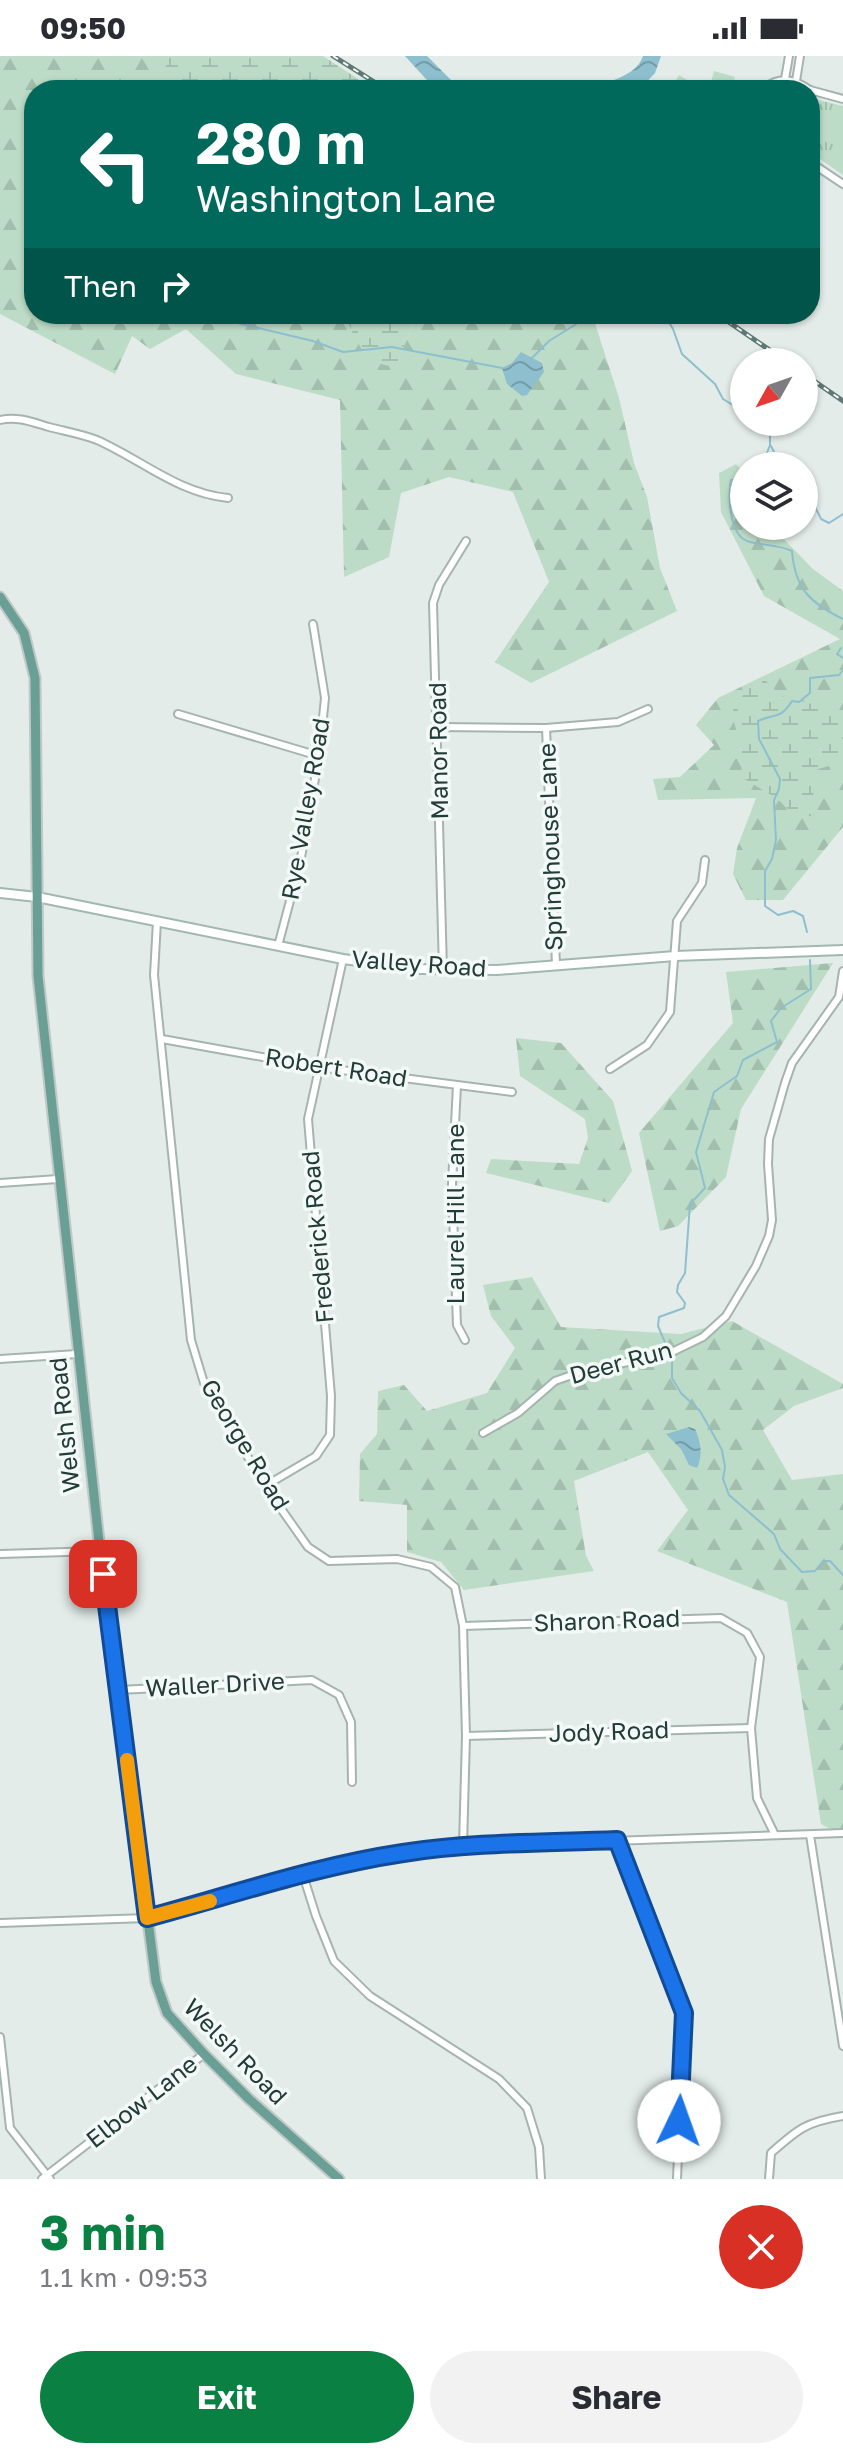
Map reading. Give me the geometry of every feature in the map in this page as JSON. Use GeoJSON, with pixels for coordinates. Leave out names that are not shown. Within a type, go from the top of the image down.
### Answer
{"type":"FeatureCollection","features":[{"type":"Feature","properties":{"kind":"main road","name":"Welsh Road"},"geometry":{"type":"LineString","coordinates":[[0,597],[24,633],[35,678],[38,976],[100,1551],[156,1982],[167,2013],[204,2054],[249,2099],[339,2179]]}},
{"type":"Feature","properties":{"kind":"main road","name":"Valley Road"},"geometry":{"type":"LineString","coordinates":[[0,893],[37,897],[391,967],[497,970],[675,956],[843,950]]}},
{"type":"Feature","properties":{"kind":"street"},"geometry":{"type":"LineString","coordinates":[[785,79],[789,56]]}},
{"type":"Feature","properties":{"kind":"street"},"geometry":{"type":"LineString","coordinates":[[796,80],[800,56]]}},
{"type":"Feature","properties":{"kind":"street"},"geometry":{"type":"LineString","coordinates":[[781,80],[790,80]]}},
{"type":"Feature","properties":{"kind":"street"},"geometry":{"type":"LineString","coordinates":[[820,93],[843,99]]}},
{"type":"Feature","properties":{"kind":"street"},"geometry":{"type":"LineString","coordinates":[[820,169],[843,184]]}},
{"type":"Feature","properties":{"kind":"street"},"geometry":{"type":"LineString","coordinates":[[0,420],[11,417],[94,439],[204,496],[228,498]]}},
{"type":"Feature","properties":{"kind":"street","name":"Manor Road"},"geometry":{"type":"LineString","coordinates":[[443,970],[433,603],[439,585],[466,541]]}},
{"type":"Feature","properties":{"kind":"street","name":"Rye Valley Road"},"geometry":{"type":"LineString","coordinates":[[278,946],[300,863],[319,756],[325,698],[313,624]]}},
{"type":"Feature","properties":{"kind":"street"},"geometry":{"type":"LineString","coordinates":[[438,727],[546,728],[618,722],[648,709]]}},
{"type":"Feature","properties":{"kind":"street"},"geometry":{"type":"LineString","coordinates":[[178,714],[319,756]]}},
{"type":"Feature","properties":{"kind":"street","name":"Springhouse Lane"},"geometry":{"type":"LineString","coordinates":[[546,728],[556,965]]}},
{"type":"Feature","properties":{"kind":"street"},"geometry":{"type":"LineString","coordinates":[[610,1069],[647,1045],[670,1012],[677,921],[702,883],[705,860]]}},
{"type":"Feature","properties":{"kind":"street","name":"George Road"},"geometry":{"type":"LineString","coordinates":[[157,921],[154,975],[191,1340],[204,1383],[265,1486],[308,1547],[329,1561],[397,1559],[431,1567],[455,1587],[463,1626],[466,1736],[463,1846]]}},
{"type":"Feature","properties":{"kind":"street","name":"Frederick Road"},"geometry":{"type":"LineString","coordinates":[[265,1486],[316,1456],[330,1435],[331,1396],[308,1119],[343,959]]}},
{"type":"Feature","properties":{"kind":"street","name":"Deer Run"},"geometry":{"type":"LineString","coordinates":[[483,1433],[518,1413],[555,1381],[568,1375],[668,1354],[703,1337],[726,1316],[756,1266],[769,1236],[772,1220],[769,1139],[785,1083],[792,1063],[839,997],[843,971]]}},
{"type":"Feature","properties":{"kind":"street","name":"Robert Road"},"geometry":{"type":"LineString","coordinates":[[162,1039],[318,1067],[512,1092]]}},
{"type":"Feature","properties":{"kind":"street","name":"Laurel Hill Lane"},"geometry":{"type":"LineString","coordinates":[[457,1085],[452,1184],[457,1323],[465,1340]]}},
{"type":"Feature","properties":{"kind":"street"},"geometry":{"type":"LineString","coordinates":[[0,1183],[58,1179]]}},
{"type":"Feature","properties":{"kind":"street"},"geometry":{"type":"LineString","coordinates":[[0,1359],[77,1354]]}},
{"type":"Feature","properties":{"kind":"street"},"geometry":{"type":"LineString","coordinates":[[0,1554],[100,1551]]}},
{"type":"Feature","properties":{"kind":"street","name":"Sharon Road"},"geometry":{"type":"LineString","coordinates":[[463,1626],[721,1618],[747,1633],[760,1657],[751,1728]]}},
{"type":"Feature","properties":{"kind":"street","name":"Waller Drive"},"geometry":{"type":"LineString","coordinates":[[119,1690],[312,1680],[339,1695],[351,1722],[352,1782]]}},
{"type":"Feature","properties":{"kind":"street"},"geometry":{"type":"LineString","coordinates":[[751,1728],[757,1798],[775,1835]]}},
{"type":"Feature","properties":{"kind":"street","name":"Jody Road"},"geometry":{"type":"LineString","coordinates":[[466,1736],[751,1728]]}},
{"type":"Feature","properties":{"kind":"street"},"geometry":{"type":"LineString","coordinates":[[0,1923],[147,1918],[303,1875],[402,1853],[463,1846],[843,1833]]}},
{"type":"Feature","properties":{"kind":"street"},"geometry":{"type":"LineString","coordinates":[[810,1835],[843,2046]]}},
{"type":"Feature","properties":{"kind":"street"},"geometry":{"type":"LineString","coordinates":[[617,1840],[684,2013],[677,2179]]}},
{"type":"Feature","properties":{"kind":"street"},"geometry":{"type":"LineString","coordinates":[[303,1875],[334,1961],[370,1996],[499,2079],[527,2108],[539,2147],[541,2179]]}},
{"type":"Feature","properties":{"kind":"street"},"geometry":{"type":"LineString","coordinates":[[0,2037],[10,2128],[46,2178]]}},
{"type":"Feature","properties":{"kind":"street","name":"Elbow Lane"},"geometry":{"type":"LineString","coordinates":[[46,2178],[204,2054]]}},
{"type":"Feature","properties":{"kind":"street"},"geometry":{"type":"LineString","coordinates":[[769,2179],[771,2153],[803,2125],[843,2116]]}},
{"type":"Feature","properties":{"kind":"green space"},"geometry":{"type":"Polygon","coordinates":[[[0,56],[219,56],[223,80],[24,80],[24,324],[349,324],[363,350],[387,365],[397,364],[414,324],[595,324],[619,398],[634,463],[647,497],[660,568],[677,611],[531,683],[495,662],[549,582],[513,492],[449,477],[401,493],[389,557],[344,577],[340,400],[236,374],[186,329],[150,349],[132,336],[115,374],[0,314],[0,56]]]}},
{"type":"Feature","properties":{"kind":"green space"},"geometry":{"type":"Polygon","coordinates":[[[168,56],[323,56],[360,80],[163,80],[168,56]]]}},
{"type":"Feature","properties":{"kind":"green space"},"geometry":{"type":"Polygon","coordinates":[[[714,71],[735,77],[734,80],[712,80],[714,71]]]}},
{"type":"Feature","properties":{"kind":"green space"},"geometry":{"type":"Polygon","coordinates":[[[820,100],[843,106],[843,175],[820,159],[820,100]]]}},
{"type":"Feature","properties":{"kind":"green space"},"geometry":{"type":"Polygon","coordinates":[[[349,324],[414,324],[397,365],[386,365],[369,357],[349,324]]]}},
{"type":"Feature","properties":{"kind":"green space"},"geometry":{"type":"Polygon","coordinates":[[[730,467],[730,530],[721,512],[719,473],[730,467]]]}},
{"type":"Feature","properties":{"kind":"green space"},"geometry":{"type":"Polygon","coordinates":[[[735,540],[785,540],[813,569],[843,591],[843,827],[783,900],[746,900],[733,874],[737,848],[756,798],[658,800],[653,779],[680,777],[714,745],[696,725],[718,698],[840,639],[764,596],[735,540]]]}},
{"type":"Feature","properties":{"kind":"green space"},"geometry":{"type":"Polygon","coordinates":[[[764,679],[781,696],[812,704],[838,717],[843,723],[843,762],[811,771],[816,818],[789,810],[776,798],[743,778],[739,752],[741,745],[731,713],[753,681],[764,679]]]}},
{"type":"Feature","properties":{"kind":"green space"},"geometry":{"type":"Polygon","coordinates":[[[833,963],[741,1109],[726,1177],[678,1226],[660,1231],[639,1133],[733,1023],[726,972],[833,963]]]}},
{"type":"Feature","properties":{"kind":"green space"},"geometry":{"type":"Polygon","coordinates":[[[516,1038],[561,1043],[613,1101],[632,1171],[609,1203],[486,1173],[491,1159],[579,1164],[588,1138],[585,1119],[520,1076],[516,1038]]]}},
{"type":"Feature","properties":{"kind":"green space"},"geometry":{"type":"Polygon","coordinates":[[[532,1277],[561,1327],[681,1334],[732,1321],[843,1384],[843,1388],[794,1406],[763,1430],[792,1480],[843,1474],[843,1836],[821,1824],[787,1602],[657,1551],[688,1510],[648,1452],[574,1481],[586,1556],[594,1571],[464,1590],[441,1562],[407,1552],[407,1505],[359,1501],[360,1454],[377,1434],[378,1391],[404,1385],[427,1411],[487,1393],[515,1348],[491,1316],[483,1285],[532,1277]]]}},
{"type":"Feature","properties":{"kind":"water"},"geometry":{"type":"Polygon","coordinates":[[[405,56],[427,56],[451,80],[427,80],[405,56]]]}},
{"type":"Feature","properties":{"kind":"water"},"geometry":{"type":"Polygon","coordinates":[[[643,56],[661,56],[655,73],[648,80],[613,80],[625,75],[639,64],[643,56]]]}},
{"type":"Feature","properties":{"kind":"water"},"geometry":{"type":"Polygon","coordinates":[[[521,352],[542,363],[544,372],[527,395],[522,396],[507,384],[502,368],[512,363],[521,352]]]}},
{"type":"Feature","properties":{"kind":"water"},"geometry":{"type":"Polygon","coordinates":[[[689,1427],[695,1429],[700,1444],[697,1468],[689,1465],[681,1449],[666,1434],[689,1427]]]}},
{"type":"Feature","properties":{"kind":"waterway"},"geometry":{"type":"LineString","coordinates":[[242,324],[313,341],[343,352],[392,347],[502,368]]}},
{"type":"Feature","properties":{"kind":"waterway"},"geometry":{"type":"LineString","coordinates":[[532,358],[549,341],[576,324]]}},
{"type":"Feature","properties":{"kind":"waterway"},"geometry":{"type":"LineString","coordinates":[[670,324],[682,354],[715,384],[723,399],[730,403]]}},
{"type":"Feature","properties":{"kind":"waterway"},"geometry":{"type":"LineString","coordinates":[[767,452],[770,436]]}},
{"type":"Feature","properties":{"kind":"waterway"},"geometry":{"type":"LineString","coordinates":[[771,446],[774,452]]}},
{"type":"Feature","properties":{"kind":"waterway"},"geometry":{"type":"LineString","coordinates":[[818,513],[829,523],[843,514]]}},
{"type":"Feature","properties":{"kind":"waterway"},"geometry":{"type":"LineString","coordinates":[[746,540],[792,551],[797,575],[806,593],[843,619]]}},
{"type":"Feature","properties":{"kind":"waterway"},"geometry":{"type":"LineString","coordinates":[[841,648],[837,654],[843,658]]}},
{"type":"Feature","properties":{"kind":"waterway"},"geometry":{"type":"LineString","coordinates":[[807,932],[803,916],[793,911],[778,915],[765,906],[765,871],[772,859],[776,840],[774,800],[780,779],[759,739],[758,721],[780,714],[792,701],[799,702],[810,693],[810,678],[839,675],[843,670]]}},
{"type":"Feature","properties":{"kind":"waterway"},"geometry":{"type":"LineString","coordinates":[[667,1347],[658,1326],[659,1317],[684,1308],[685,1303],[677,1292],[685,1273],[690,1204],[705,1188],[696,1152],[714,1092],[737,1076],[743,1060],[777,1042],[771,1021],[781,1008],[811,989],[810,960]]}},
{"type":"Feature","properties":{"kind":"waterway"},"geometry":{"type":"LineString","coordinates":[[672,1358],[672,1378],[681,1393],[700,1411],[722,1450],[725,1467],[723,1479],[729,1495],[774,1534],[780,1549],[802,1572],[815,1571],[823,1561],[830,1561],[843,1575]]}},
{"type":"Feature","properties":{"kind":"railway"},"geometry":{"type":"LineString","coordinates":[[333,56],[371,80]]}},
{"type":"Feature","properties":{"kind":"railway"},"geometry":{"type":"LineString","coordinates":[[732,324],[767,348]]}},
{"type":"Feature","properties":{"kind":"railway"},"geometry":{"type":"LineString","coordinates":[[818,384],[843,401]]}},
{"type":"Feature","properties":{"kind":"slow traffic"},"geometry":{"type":"LineString","coordinates":[[127,1760],[147,1918],[210,1901]]}},
{"type":"Feature","properties":{"kind":"route"},"geometry":{"type":"LineString","coordinates":[[103,1574],[147,1918],[303,1875],[402,1853],[463,1846],[617,1840],[684,2013],[679,2121]]}}]}
